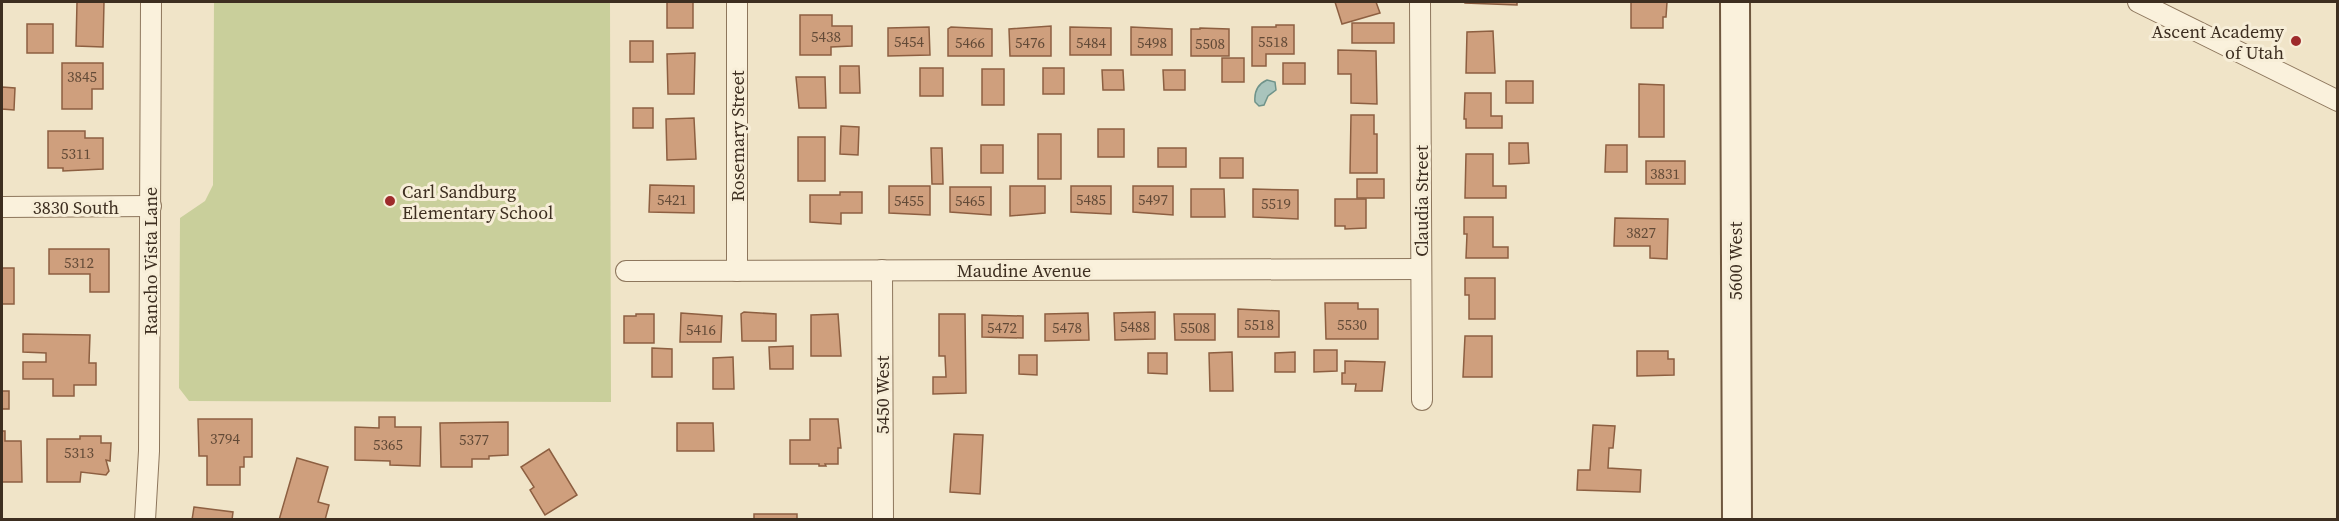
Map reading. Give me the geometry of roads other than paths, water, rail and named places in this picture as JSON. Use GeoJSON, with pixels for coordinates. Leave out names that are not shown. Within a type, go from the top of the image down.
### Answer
{"type":"FeatureCollection","features":[{"type":"Feature","properties":{"kind":"main road","name":"5600 West"},"geometry":{"type":"LineString","coordinates":[[1735,2],[1737,519]]}},
{"type":"Feature","properties":{"kind":"street","name":"Rancho Vista Lane"},"geometry":{"type":"LineString","coordinates":[[145,519],[149,462],[151,2]]}},
{"type":"Feature","properties":{"kind":"street","name":"Rosemary Street"},"geometry":{"type":"LineString","coordinates":[[737,2],[737,271]]}},
{"type":"Feature","properties":{"kind":"street","name":"Claudia Street"},"geometry":{"type":"LineString","coordinates":[[1420,2],[1422,400]]}},
{"type":"Feature","properties":{"kind":"street"},"geometry":{"type":"LineString","coordinates":[[2138,2],[2337,102]]}},
{"type":"Feature","properties":{"kind":"street","name":"3830 South"},"geometry":{"type":"LineString","coordinates":[[2,207],[151,206]]}},
{"type":"Feature","properties":{"kind":"street","name":"Maudine Avenue"},"geometry":{"type":"LineString","coordinates":[[626,271],[1421,269]]}},
{"type":"Feature","properties":{"kind":"street","name":"5450 West"},"geometry":{"type":"LineString","coordinates":[[882,270],[883,519]]}},
{"type":"Feature","properties":{"kind":"water"},"geometry":{"type":"Polygon","coordinates":[[[1267,80],[1275,82],[1276,90],[1268,96],[1264,105],[1259,106],[1255,102],[1255,95],[1259,86],[1267,80]]]}},
{"type":"Feature","properties":{"kind":"place","name":"Ascent Academy of Utah"},"geometry":{"type":"Point","coordinates":[2296,41]}},
{"type":"Feature","properties":{"kind":"place","name":"Carl Sandburg Elementary School"},"geometry":{"type":"Point","coordinates":[390,201]}}]}
